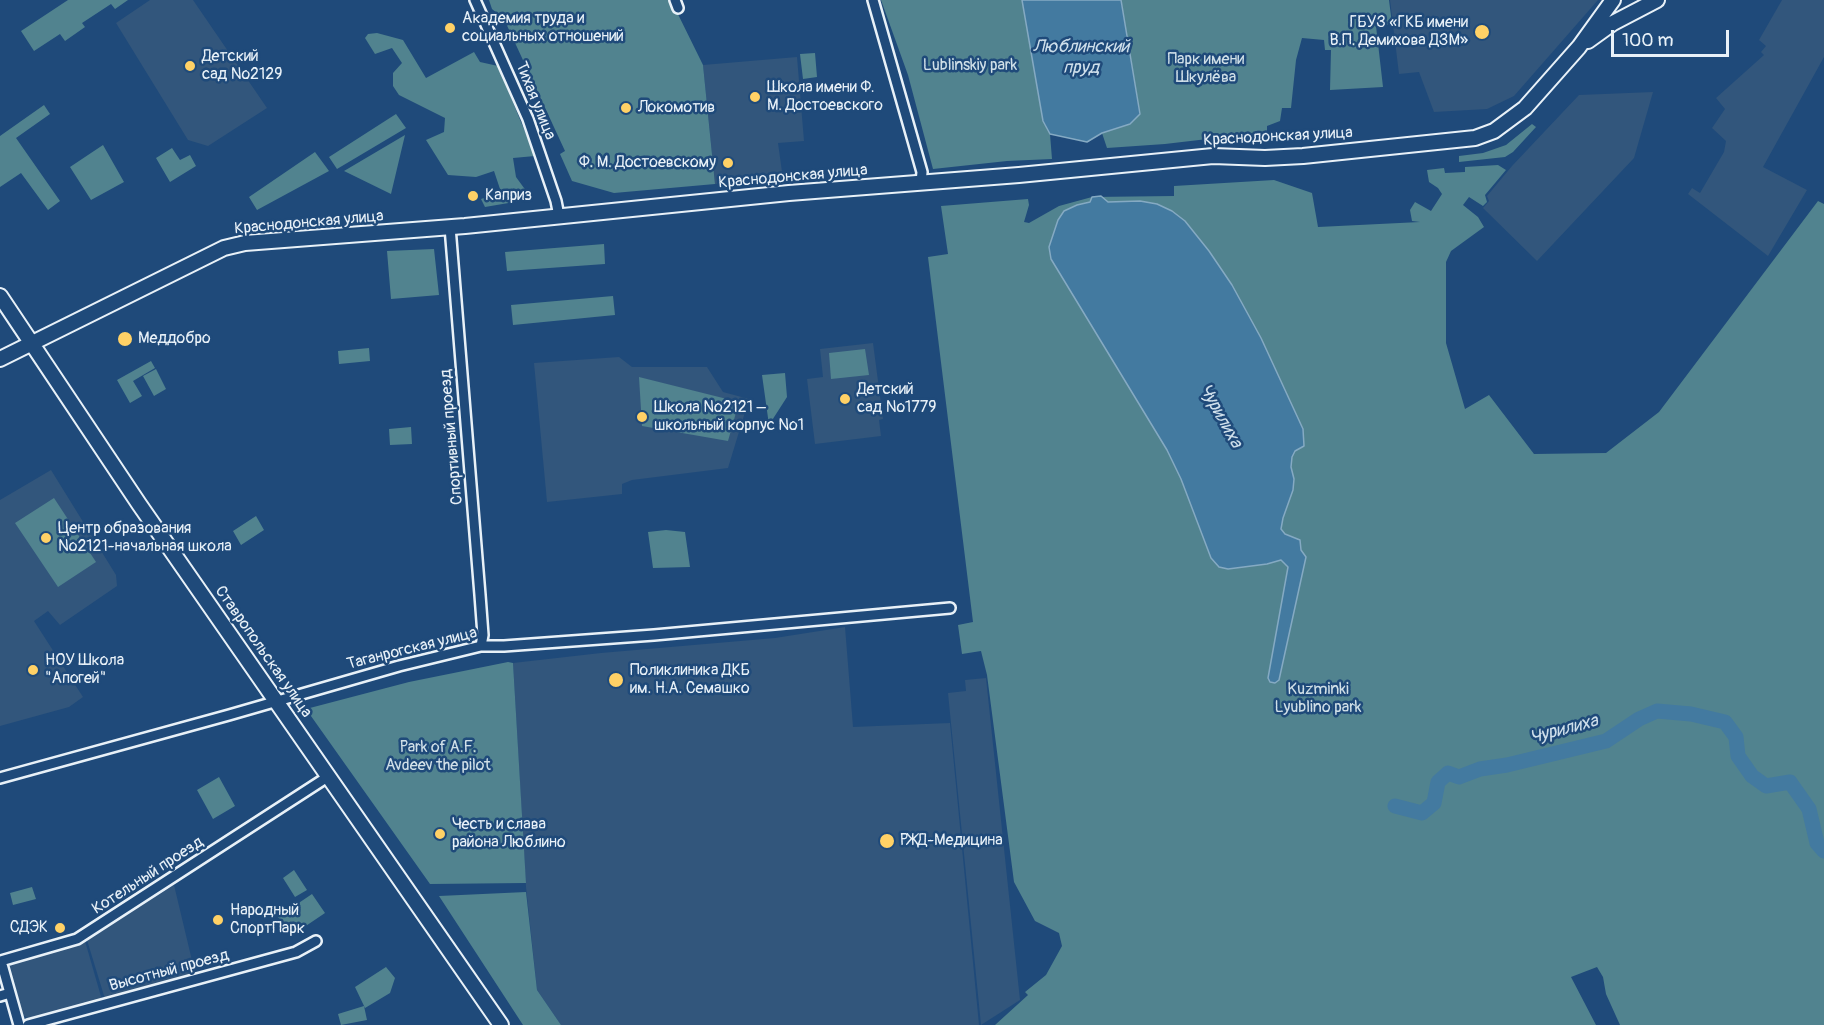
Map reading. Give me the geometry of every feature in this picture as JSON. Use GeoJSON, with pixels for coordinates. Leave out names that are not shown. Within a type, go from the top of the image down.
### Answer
{"type":"FeatureCollection","features":[{"type":"Feature","properties":{"kind":"main road"},"geometry":{"type":"LineString","coordinates":[[1579,47],[1612,0]]}},
{"type":"Feature","properties":{"kind":"main road"},"geometry":{"type":"LineString","coordinates":[[1579,47],[1613,23],[1657,0]]}},
{"type":"Feature","properties":{"kind":"main road","name":"Краснодонская улица"},"geometry":{"type":"LineString","coordinates":[[0,359],[235,245],[1213,156],[1265,158],[1303,156],[1475,138],[1494,131],[1519,113],[1579,47]]}},
{"type":"Feature","properties":{"kind":"main road","name":"Ставропольская улица"},"geometry":{"type":"LineString","coordinates":[[0,296],[140,504],[501,1025]]}},
{"type":"Feature","properties":{"kind":"street","name":"Тихая улица"},"geometry":{"type":"LineString","coordinates":[[475,0],[528,119],[559,216]]}},
{"type":"Feature","properties":{"kind":"street"},"geometry":{"type":"LineString","coordinates":[[873,0],[922,172],[921,183]]}},
{"type":"Feature","properties":{"kind":"street","name":"Спортивный проезд"},"geometry":{"type":"LineString","coordinates":[[450,227],[483,635],[481,646]]}},
{"type":"Feature","properties":{"kind":"street","name":"Таганрогская улица"},"geometry":{"type":"LineString","coordinates":[[0,778],[399,666],[481,646],[643,636],[950,608]]}},
{"type":"Feature","properties":{"kind":"street","name":"Котельный проезд"},"geometry":{"type":"LineString","coordinates":[[5,995],[1,961],[77,939],[329,776]]}},
{"type":"Feature","properties":{"kind":"street","name":"Высотный проезд"},"geometry":{"type":"LineString","coordinates":[[28,1025],[296,952],[316,941]]}},
{"type":"Feature","properties":{"kind":"street"},"geometry":{"type":"LineString","coordinates":[[5,995],[19,1025]]}},
{"type":"Feature","properties":{"kind":"shaded area","name":"Детский сад №2129"},"geometry":{"type":"Polygon","coordinates":[[[150,0],[193,0],[267,108],[208,146],[188,140],[116,23],[150,0]]]}},
{"type":"Feature","properties":{"kind":"shaded area","name":"ГБУЗ «ГКБ имени В.П. Демихова ДЗМ»"},"geometry":{"type":"Polygon","coordinates":[[[1390,0],[1598,0],[1514,96],[1487,109],[1434,112],[1419,72],[1399,74],[1390,0]]]}},
{"type":"Feature","properties":{"kind":"shaded area"},"geometry":{"type":"Polygon","coordinates":[[[1782,0],[1824,0],[1824,57],[1763,167],[1807,190],[1768,256],[1688,194],[1692,188],[1700,193],[1724,152],[1726,141],[1712,128],[1725,109],[1716,98],[1764,55],[1761,52],[1766,46],[1759,40],[1782,0]]]}},
{"type":"Feature","properties":{"kind":"shaded area"},"geometry":{"type":"Polygon","coordinates":[[[797,57],[804,141],[778,143],[783,179],[715,184],[703,65],[797,57]]]}},
{"type":"Feature","properties":{"kind":"shaded area"},"geometry":{"type":"Polygon","coordinates":[[[1653,92],[1634,158],[1537,261],[1483,208],[1489,201],[1487,196],[1512,166],[1579,95],[1653,92]]]}},
{"type":"Feature","properties":{"kind":"shaded area","name":"Детский сад №1779"},"geometry":{"type":"Polygon","coordinates":[[[873,343],[883,419],[879,420],[881,436],[815,444],[807,379],[823,377],[820,349],[873,343]]]}},
{"type":"Feature","properties":{"kind":"shaded area","name":"Школа №2121 – школьный корпус №1"},"geometry":{"type":"Polygon","coordinates":[[[619,357],[632,367],[707,367],[723,392],[749,399],[728,468],[632,480],[622,484],[622,494],[547,502],[534,363],[619,357]]]}},
{"type":"Feature","properties":{"kind":"shaded area","name":"Центр образования №2121-начальная школа"},"geometry":{"type":"Polygon","coordinates":[[[51,470],[116,575],[117,586],[60,625],[48,611],[34,621],[83,697],[69,707],[0,726],[0,500],[51,470]]]}},
{"type":"Feature","properties":{"kind":"shaded area"},"geometry":{"type":"Polygon","coordinates":[[[845,627],[853,727],[950,723],[979,1025],[561,1025],[537,990],[526,887],[513,663],[775,638],[845,627]]]}},
{"type":"Feature","properties":{"kind":"shaded area"},"geometry":{"type":"Polygon","coordinates":[[[986,678],[1020,1000],[981,1025],[948,693],[966,691],[965,680],[986,678]]]}},
{"type":"Feature","properties":{"kind":"shaded area"},"geometry":{"type":"Polygon","coordinates":[[[174,885],[195,973],[105,999],[87,940],[174,885]]]}},
{"type":"Feature","properties":{"kind":"shaded area"},"geometry":{"type":"Polygon","coordinates":[[[85,941],[102,1000],[29,1019],[23,1015],[9,962],[85,941]]]}},
{"type":"Feature","properties":{"kind":"green space"},"geometry":{"type":"Polygon","coordinates":[[[68,0],[128,0],[115,9],[111,4],[82,23],[85,27],[65,41],[60,34],[34,51],[21,31],[68,0]]]}},
{"type":"Feature","properties":{"kind":"green space","name":"Локомотив"},"geometry":{"type":"Polygon","coordinates":[[[489,0],[671,0],[703,65],[715,184],[614,193],[572,181],[560,154],[565,151],[504,19],[492,9],[489,0]]]}},
{"type":"Feature","properties":{"kind":"green space","name":"Lublinskiy park"},"geometry":{"type":"Polygon","coordinates":[[[881,0],[1022,0],[1043,121],[1050,134],[1052,159],[933,169],[908,75],[881,0]]]}},
{"type":"Feature","properties":{"kind":"green space","name":"Парк имени Шкулёва"},"geometry":{"type":"Polygon","coordinates":[[[1121,0],[1389,0],[1392,24],[1376,26],[1383,87],[1330,90],[1331,50],[1325,50],[1324,40],[1302,38],[1296,60],[1291,108],[1282,108],[1280,121],[1267,126],[1267,132],[1107,148],[1102,133],[1130,124],[1140,114],[1121,0]]]}},
{"type":"Feature","properties":{"kind":"green space"},"geometry":{"type":"Polygon","coordinates":[[[377,33],[403,40],[426,78],[474,52],[480,62],[498,66],[535,156],[513,158],[516,177],[532,199],[485,207],[481,199],[501,192],[494,171],[476,177],[448,175],[426,140],[444,132],[445,118],[399,95],[393,86],[393,73],[402,63],[392,48],[375,54],[365,38],[368,34],[377,33]]]}},
{"type":"Feature","properties":{"kind":"green space"},"geometry":{"type":"Polygon","coordinates":[[[815,53],[817,77],[803,79],[800,54],[815,53]]]}},
{"type":"Feature","properties":{"kind":"green space"},"geometry":{"type":"Polygon","coordinates":[[[44,105],[50,114],[16,138],[60,201],[48,210],[21,173],[0,187],[0,136],[44,105]]]}},
{"type":"Feature","properties":{"kind":"green space"},"geometry":{"type":"Polygon","coordinates":[[[396,114],[406,128],[337,169],[329,157],[396,114]]]}},
{"type":"Feature","properties":{"kind":"green space"},"geometry":{"type":"Polygon","coordinates":[[[1532,124],[1536,127],[1513,152],[1505,157],[1459,162],[1459,156],[1483,153],[1506,145],[1532,124]]]}},
{"type":"Feature","properties":{"kind":"green space"},"geometry":{"type":"Polygon","coordinates":[[[405,135],[391,194],[344,171],[405,135]]]}},
{"type":"Feature","properties":{"kind":"green space"},"geometry":{"type":"Polygon","coordinates":[[[103,145],[124,182],[91,200],[70,167],[103,145]]]}},
{"type":"Feature","properties":{"kind":"green space"},"geometry":{"type":"Polygon","coordinates":[[[172,148],[180,160],[190,155],[196,166],[170,182],[156,158],[172,148]]]}},
{"type":"Feature","properties":{"kind":"green space"},"geometry":{"type":"Polygon","coordinates":[[[315,152],[329,171],[257,210],[249,197],[315,152]]]}},
{"type":"Feature","properties":{"kind":"green space","name":"Kuzminki Lyublino park"},"geometry":{"type":"Polygon","coordinates":[[[1498,165],[1506,170],[1485,195],[1487,202],[1483,206],[1469,197],[1463,205],[1478,217],[1484,227],[1451,251],[1446,262],[1446,343],[1465,409],[1489,395],[1534,454],[1606,453],[1659,412],[1818,201],[1824,204],[1824,1025],[1620,1025],[1606,994],[1603,977],[1597,967],[1571,977],[1596,1025],[995,1025],[1028,995],[1025,992],[1046,975],[1062,946],[1059,933],[1035,921],[1014,882],[987,675],[981,651],[962,654],[958,625],[973,622],[928,257],[948,254],[941,206],[1028,199],[1029,205],[1024,222],[1029,223],[1059,206],[1092,197],[1174,196],[1174,186],[1274,180],[1312,193],[1318,227],[1420,222],[1412,221],[1410,210],[1415,202],[1431,211],[1442,194],[1429,182],[1427,170],[1444,168],[1445,173],[1465,172],[1465,167],[1498,165]]]}},
{"type":"Feature","properties":{"kind":"green space"},"geometry":{"type":"Polygon","coordinates":[[[604,244],[605,264],[507,271],[505,252],[604,244]]]}},
{"type":"Feature","properties":{"kind":"green space"},"geometry":{"type":"Polygon","coordinates":[[[434,249],[439,295],[391,299],[387,251],[434,249]]]}},
{"type":"Feature","properties":{"kind":"green space"},"geometry":{"type":"Polygon","coordinates":[[[613,296],[615,315],[513,325],[511,305],[613,296]]]}},
{"type":"Feature","properties":{"kind":"green space"},"geometry":{"type":"Polygon","coordinates":[[[369,348],[370,361],[339,364],[338,351],[369,348]]]}},
{"type":"Feature","properties":{"kind":"green space"},"geometry":{"type":"Polygon","coordinates":[[[865,349],[869,375],[831,379],[829,353],[865,349]]]}},
{"type":"Feature","properties":{"kind":"green space"},"geometry":{"type":"Polygon","coordinates":[[[151,361],[155,368],[133,381],[142,396],[130,403],[117,380],[151,361]]]}},
{"type":"Feature","properties":{"kind":"green space"},"geometry":{"type":"Polygon","coordinates":[[[156,369],[166,389],[154,396],[143,376],[156,369]]]}},
{"type":"Feature","properties":{"kind":"green space"},"geometry":{"type":"Polygon","coordinates":[[[785,373],[787,397],[769,425],[762,375],[785,373]]]}},
{"type":"Feature","properties":{"kind":"green space"},"geometry":{"type":"Polygon","coordinates":[[[639,377],[739,402],[728,441],[642,426],[639,377]]]}},
{"type":"Feature","properties":{"kind":"green space"},"geometry":{"type":"Polygon","coordinates":[[[411,427],[412,444],[390,445],[389,429],[411,427]]]}},
{"type":"Feature","properties":{"kind":"green space"},"geometry":{"type":"Polygon","coordinates":[[[54,498],[96,562],[58,587],[15,523],[54,498]]]}},
{"type":"Feature","properties":{"kind":"green space"},"geometry":{"type":"Polygon","coordinates":[[[256,516],[264,530],[241,545],[233,531],[256,516]]]}},
{"type":"Feature","properties":{"kind":"green space"},"geometry":{"type":"Polygon","coordinates":[[[666,530],[685,532],[690,567],[653,568],[648,532],[666,530]]]}},
{"type":"Feature","properties":{"kind":"green space","name":"Park of A.F. Avdeev the pilot"},"geometry":{"type":"Polygon","coordinates":[[[508,662],[513,663],[526,883],[430,884],[306,709],[409,682],[508,662]]]}},
{"type":"Feature","properties":{"kind":"green space"},"geometry":{"type":"Polygon","coordinates":[[[219,777],[235,806],[213,819],[197,790],[219,777]]]}},
{"type":"Feature","properties":{"kind":"green space"},"geometry":{"type":"Polygon","coordinates":[[[294,870],[307,890],[295,897],[283,878],[294,870]]]}},
{"type":"Feature","properties":{"kind":"green space"},"geometry":{"type":"Polygon","coordinates":[[[32,887],[36,899],[13,905],[10,893],[32,887]]]}},
{"type":"Feature","properties":{"kind":"green space"},"geometry":{"type":"Polygon","coordinates":[[[526,892],[537,990],[561,1025],[523,1025],[439,896],[526,892]]]}},
{"type":"Feature","properties":{"kind":"green space"},"geometry":{"type":"Polygon","coordinates":[[[312,894],[325,913],[291,936],[278,917],[312,894]]]}},
{"type":"Feature","properties":{"kind":"green space"},"geometry":{"type":"Polygon","coordinates":[[[386,967],[395,978],[390,993],[365,1008],[355,987],[386,967]]]}},
{"type":"Feature","properties":{"kind":"green space"},"geometry":{"type":"Polygon","coordinates":[[[364,1006],[367,1020],[341,1025],[338,1014],[364,1006]]]}},
{"type":"Feature","properties":{"kind":"water","name":"Люблинский пруд"},"geometry":{"type":"Polygon","coordinates":[[[1022,0],[1121,0],[1140,114],[1130,124],[1102,133],[1087,142],[1050,134],[1043,121],[1022,0]]]}},
{"type":"Feature","properties":{"kind":"water"},"geometry":{"type":"Polygon","coordinates":[[[1101,196],[1108,202],[1140,201],[1157,204],[1172,211],[1185,221],[1232,285],[1261,338],[1303,429],[1304,446],[1295,451],[1292,457],[1293,490],[1281,529],[1285,534],[1300,540],[1301,550],[1306,557],[1279,680],[1275,683],[1270,682],[1268,678],[1288,567],[1281,560],[1228,569],[1219,567],[1211,558],[1181,479],[1167,450],[1051,259],[1049,247],[1058,220],[1064,211],[1090,202],[1092,197],[1101,196]]]}},
{"type":"Feature","properties":{"kind":"waterway","name":"Чурилиха"},"geometry":{"type":"LineString","coordinates":[[1395,806],[1422,813],[1434,803],[1438,782],[1448,773],[1459,777],[1480,769],[1507,765],[1606,741],[1639,719],[1657,711],[1691,714],[1725,722],[1736,737],[1738,756],[1752,776],[1766,786],[1790,782],[1809,809],[1817,843],[1824,851]]}},
{"type":"Feature","properties":{"kind":"place","name":"Академия труда и социальных отношений"},"geometry":{"type":"Point","coordinates":[450,28]}},
{"type":"Feature","properties":{"kind":"place","name":"ГБУЗ «ГКБ имени В.П. Демихова ДЗМ»"},"geometry":{"type":"Point","coordinates":[1482,32]}},
{"type":"Feature","properties":{"kind":"place","name":"Детский сад №2129"},"geometry":{"type":"Point","coordinates":[190,66]}},
{"type":"Feature","properties":{"kind":"place","name":"Школа имени Ф. М. Достоевского"},"geometry":{"type":"Point","coordinates":[755,97]}},
{"type":"Feature","properties":{"kind":"place","name":"Локомотив"},"geometry":{"type":"Point","coordinates":[626,108]}},
{"type":"Feature","properties":{"kind":"place","name":"Ф. М. Достоевскому"},"geometry":{"type":"Point","coordinates":[728,163]}},
{"type":"Feature","properties":{"kind":"place","name":"Каприз"},"geometry":{"type":"Point","coordinates":[473,196]}},
{"type":"Feature","properties":{"kind":"place","name":"Меддобро"},"geometry":{"type":"Point","coordinates":[125,339]}},
{"type":"Feature","properties":{"kind":"place","name":"Детский сад №1779"},"geometry":{"type":"Point","coordinates":[845,399]}},
{"type":"Feature","properties":{"kind":"place","name":"Школа №2121 – школьный корпус №1"},"geometry":{"type":"Point","coordinates":[642,417]}},
{"type":"Feature","properties":{"kind":"place","name":"Центр образования №2121-начальная школа"},"geometry":{"type":"Point","coordinates":[46,538]}},
{"type":"Feature","properties":{"kind":"place","name":"НОУ Школа \"Апогей\""},"geometry":{"type":"Point","coordinates":[33,670]}},
{"type":"Feature","properties":{"kind":"place","name":"Поликлиника ДКБ им. Н.А. Семашко"},"geometry":{"type":"Point","coordinates":[616,680]}},
{"type":"Feature","properties":{"kind":"place","name":"Честь и слава района Люблино"},"geometry":{"type":"Point","coordinates":[440,834]}},
{"type":"Feature","properties":{"kind":"place","name":"РЖД-Медицина"},"geometry":{"type":"Point","coordinates":[887,841]}},
{"type":"Feature","properties":{"kind":"place","name":"Народный СпортПарк"},"geometry":{"type":"Point","coordinates":[218,920]}},
{"type":"Feature","properties":{"kind":"place","name":"СДЭК"},"geometry":{"type":"Point","coordinates":[60,928]}}]}
